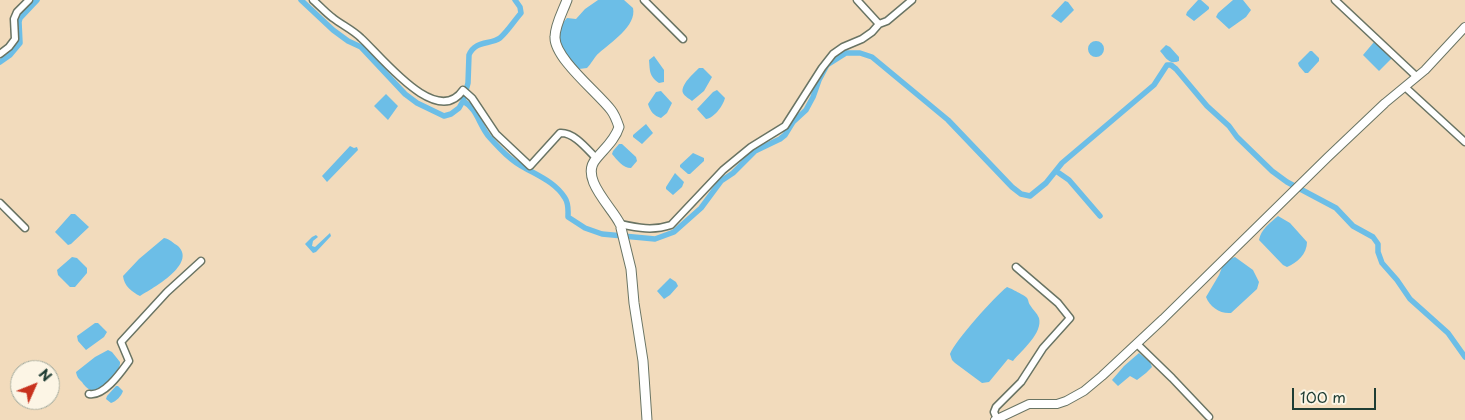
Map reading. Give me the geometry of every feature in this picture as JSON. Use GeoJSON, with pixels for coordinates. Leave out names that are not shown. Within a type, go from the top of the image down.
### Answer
{"type":"FeatureCollection","features":[{"type":"Feature","properties":{"kind":"main road"},"geometry":{"type":"LineString","coordinates":[[567,0],[556,29],[554,37],[556,44],[569,65],[611,110],[619,127],[616,135],[593,162],[591,179],[616,216],[626,245],[643,361],[647,420]]}},
{"type":"Feature","properties":{"kind":"street"},"geometry":{"type":"LineString","coordinates":[[0,54],[15,39],[14,19],[17,12],[28,0]]}},
{"type":"Feature","properties":{"kind":"street"},"geometry":{"type":"LineString","coordinates":[[313,0],[333,18],[360,37],[409,85],[427,98],[445,103],[458,97],[463,90],[472,98],[496,134],[530,166],[560,134],[565,133],[576,139],[596,158]]}},
{"type":"Feature","properties":{"kind":"street"},"geometry":{"type":"LineString","coordinates":[[644,0],[683,39]]}},
{"type":"Feature","properties":{"kind":"street"},"geometry":{"type":"LineString","coordinates":[[857,0],[879,24]]}},
{"type":"Feature","properties":{"kind":"street"},"geometry":{"type":"LineString","coordinates":[[621,226],[644,229],[671,225],[723,170],[751,147],[785,126],[822,68],[834,54],[843,47],[862,39],[879,24],[888,21],[912,0]]}},
{"type":"Feature","properties":{"kind":"street"},"geometry":{"type":"LineString","coordinates":[[1335,0],[1417,77]]}},
{"type":"Feature","properties":{"kind":"street"},"geometry":{"type":"LineString","coordinates":[[1016,267],[1058,303],[1070,318],[1043,348],[1021,382],[996,407],[994,412],[996,420],[1028,404],[1057,404],[1071,399],[1090,387],[1300,183],[1417,77],[1465,28]]}},
{"type":"Feature","properties":{"kind":"street"},"geometry":{"type":"LineString","coordinates":[[1405,87],[1465,142]]}},
{"type":"Feature","properties":{"kind":"street"},"geometry":{"type":"LineString","coordinates":[[0,203],[25,228]]}},
{"type":"Feature","properties":{"kind":"street"},"geometry":{"type":"LineString","coordinates":[[89,394],[94,395],[103,390],[117,378],[129,361],[121,342],[167,292],[201,261]]}},
{"type":"Feature","properties":{"kind":"street"},"geometry":{"type":"LineString","coordinates":[[1136,344],[1172,378],[1208,417]]}},
{"type":"Feature","properties":{"kind":"water"},"geometry":{"type":"Polygon","coordinates":[[[598,0],[624,0],[633,8],[633,15],[622,34],[598,54],[587,68],[579,69],[564,52],[559,39],[559,32],[567,18],[576,19],[585,9],[598,0]]]}},
{"type":"Feature","properties":{"kind":"water"},"geometry":{"type":"Polygon","coordinates":[[[1198,0],[1201,0],[1209,9],[1194,21],[1186,15],[1198,0]]]}},
{"type":"Feature","properties":{"kind":"water"},"geometry":{"type":"Polygon","coordinates":[[[1233,0],[1243,0],[1251,10],[1246,17],[1229,29],[1216,17],[1233,0]]]}},
{"type":"Feature","properties":{"kind":"water"},"geometry":{"type":"Polygon","coordinates":[[[1065,1],[1074,10],[1061,23],[1051,16],[1065,1]]]}},
{"type":"Feature","properties":{"kind":"water"},"geometry":{"type":"Polygon","coordinates":[[[1093,41],[1099,41],[1104,46],[1102,55],[1093,57],[1088,52],[1088,46],[1093,41]]]}},
{"type":"Feature","properties":{"kind":"water"},"geometry":{"type":"Polygon","coordinates":[[[1374,42],[1392,58],[1379,71],[1363,55],[1374,42]]]}},
{"type":"Feature","properties":{"kind":"water"},"geometry":{"type":"Polygon","coordinates":[[[1166,45],[1179,57],[1179,61],[1170,61],[1164,56],[1160,51],[1166,45]]]}},
{"type":"Feature","properties":{"kind":"water"},"geometry":{"type":"Polygon","coordinates":[[[1310,51],[1319,58],[1319,61],[1308,73],[1305,73],[1298,63],[1310,51]]]}},
{"type":"Feature","properties":{"kind":"water"},"geometry":{"type":"Polygon","coordinates":[[[654,56],[664,70],[664,82],[659,83],[653,78],[651,73],[649,60],[654,56]]]}},
{"type":"Feature","properties":{"kind":"water"},"geometry":{"type":"Polygon","coordinates":[[[699,68],[703,68],[712,77],[704,91],[692,101],[684,94],[683,90],[688,79],[699,68]]]}},
{"type":"Feature","properties":{"kind":"water"},"geometry":{"type":"Polygon","coordinates":[[[717,90],[725,98],[724,101],[715,114],[706,119],[697,109],[717,90]]]}},
{"type":"Feature","properties":{"kind":"water"},"geometry":{"type":"Polygon","coordinates":[[[661,91],[672,103],[667,113],[661,118],[653,113],[648,104],[656,92],[661,91]]]}},
{"type":"Feature","properties":{"kind":"water"},"geometry":{"type":"Polygon","coordinates":[[[386,94],[398,106],[388,120],[374,106],[386,94]]]}},
{"type":"Feature","properties":{"kind":"water"},"geometry":{"type":"Polygon","coordinates":[[[646,124],[653,133],[642,144],[633,135],[646,124]]]}},
{"type":"Feature","properties":{"kind":"water"},"geometry":{"type":"Polygon","coordinates":[[[619,144],[622,144],[636,157],[637,161],[631,168],[623,165],[612,154],[619,144]]]}},
{"type":"Feature","properties":{"kind":"water"},"geometry":{"type":"Polygon","coordinates":[[[350,146],[357,147],[358,150],[327,182],[322,176],[350,146]]]}},
{"type":"Feature","properties":{"kind":"water"},"geometry":{"type":"Polygon","coordinates":[[[693,153],[704,158],[704,161],[688,174],[680,165],[693,153]]]}},
{"type":"Feature","properties":{"kind":"water"},"geometry":{"type":"Polygon","coordinates":[[[675,173],[684,182],[682,187],[673,195],[666,187],[675,173]]]}},
{"type":"Feature","properties":{"kind":"water"},"geometry":{"type":"Polygon","coordinates":[[[71,214],[75,214],[89,227],[68,245],[55,232],[71,214]]]}},
{"type":"Feature","properties":{"kind":"water"},"geometry":{"type":"Polygon","coordinates":[[[1278,216],[1290,223],[1307,242],[1301,258],[1287,267],[1259,240],[1264,229],[1278,216]]]}},
{"type":"Feature","properties":{"kind":"water"},"geometry":{"type":"Polygon","coordinates":[[[330,233],[331,236],[316,252],[313,253],[305,244],[316,235],[318,237],[313,241],[312,246],[315,247],[330,233]]]}},
{"type":"Feature","properties":{"kind":"water"},"geometry":{"type":"Polygon","coordinates":[[[164,238],[178,246],[182,253],[182,260],[178,268],[171,275],[140,296],[129,288],[123,276],[139,259],[164,238]]]}},
{"type":"Feature","properties":{"kind":"water"},"geometry":{"type":"Polygon","coordinates":[[[72,257],[77,258],[87,268],[87,273],[75,287],[70,287],[58,275],[57,270],[72,257]]]}},
{"type":"Feature","properties":{"kind":"water"},"geometry":{"type":"Polygon","coordinates":[[[1235,257],[1253,270],[1259,282],[1257,289],[1231,313],[1219,311],[1213,307],[1206,297],[1223,265],[1235,257]]]}},
{"type":"Feature","properties":{"kind":"water"},"geometry":{"type":"Polygon","coordinates":[[[670,278],[678,286],[664,299],[657,291],[670,278]]]}},
{"type":"Feature","properties":{"kind":"water"},"geometry":{"type":"Polygon","coordinates":[[[1007,287],[1027,298],[1039,318],[1038,329],[1031,341],[1013,361],[1008,359],[989,382],[982,383],[955,363],[950,354],[959,339],[976,319],[1007,287]]]}},
{"type":"Feature","properties":{"kind":"water"},"geometry":{"type":"Polygon","coordinates":[[[95,323],[98,323],[107,332],[104,337],[86,350],[78,341],[77,336],[95,323]]]}},
{"type":"Feature","properties":{"kind":"water"},"geometry":{"type":"Polygon","coordinates":[[[108,350],[120,362],[117,372],[110,382],[100,389],[95,390],[86,387],[76,372],[95,357],[108,350]]]}},
{"type":"Feature","properties":{"kind":"water"},"geometry":{"type":"Polygon","coordinates":[[[1139,353],[1150,362],[1152,367],[1137,380],[1130,376],[1118,386],[1112,380],[1139,353]]]}},
{"type":"Feature","properties":{"kind":"water"},"geometry":{"type":"Polygon","coordinates":[[[116,386],[123,391],[111,403],[106,399],[116,386]]]}},
{"type":"Feature","properties":{"kind":"waterway"},"geometry":{"type":"LineString","coordinates":[[0,62],[10,55],[20,43],[20,18],[37,0]]}},
{"type":"Feature","properties":{"kind":"waterway"},"geometry":{"type":"LineString","coordinates":[[301,0],[333,30],[348,41],[361,47],[405,94],[417,103],[444,116],[451,114],[459,108],[463,101],[468,83],[469,55],[472,50],[479,45],[500,38],[521,13],[520,7],[515,0]]}},
{"type":"Feature","properties":{"kind":"waterway"},"geometry":{"type":"LineString","coordinates":[[463,101],[472,108],[486,133],[506,154],[515,162],[547,180],[557,188],[567,203],[568,217],[585,228],[602,234],[655,239],[674,232],[701,208],[721,181],[733,173],[755,151],[785,135],[793,122],[806,110],[827,65],[846,53],[860,53],[872,57],[948,120],[1012,187],[1021,194],[1030,196],[1046,183],[1062,163],[1154,85],[1167,65],[1171,65],[1207,106],[1272,171],[1287,182],[1336,208],[1353,226],[1373,237],[1378,244],[1378,252],[1382,263],[1410,299],[1448,333],[1465,357]]}},
{"type":"Feature","properties":{"kind":"waterway"},"geometry":{"type":"LineString","coordinates":[[1056,171],[1069,180],[1100,216]]}}]}
